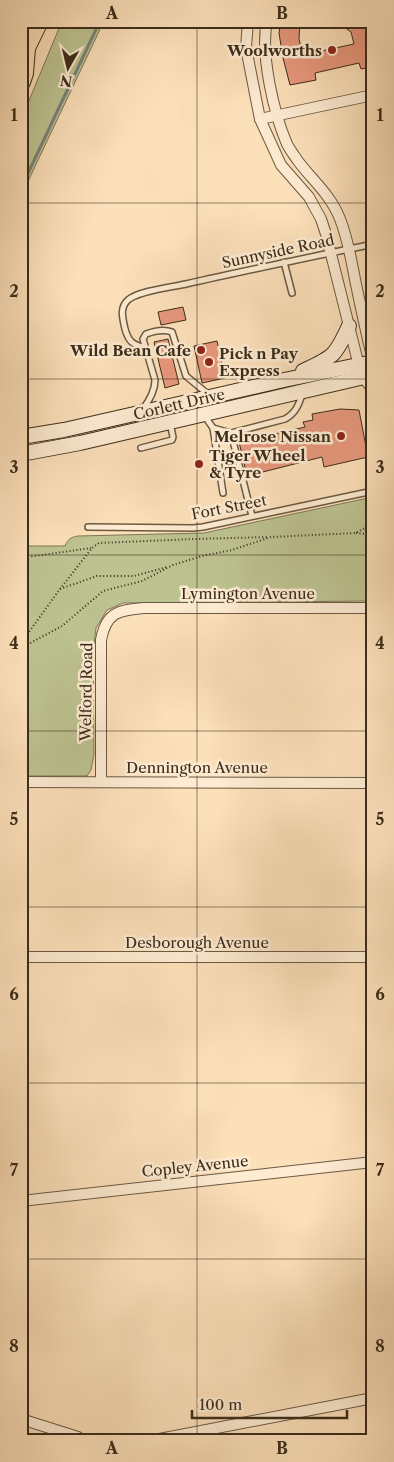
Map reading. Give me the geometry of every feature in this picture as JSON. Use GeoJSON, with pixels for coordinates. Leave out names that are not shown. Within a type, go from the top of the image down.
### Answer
{"type":"FeatureCollection","features":[{"type":"Feature","properties":{"kind":"highway"},"geometry":{"type":"LineString","coordinates":[[21,82],[24,73],[24,53],[40,21]]}},
{"type":"Feature","properties":{"kind":"main road"},"geometry":{"type":"LineString","coordinates":[[284,380],[333,356],[338,350],[349,326]]}},
{"type":"Feature","properties":{"kind":"main road","name":"Corlett Drive"},"geometry":{"type":"LineString","coordinates":[[21,437],[139,414],[284,380],[368,368]]}},
{"type":"Feature","properties":{"kind":"main road","name":"Corlett Drive"},"geometry":{"type":"LineString","coordinates":[[21,454],[80,443],[303,392],[368,368]]}},
{"type":"Feature","properties":{"kind":"street"},"geometry":{"type":"LineString","coordinates":[[248,21],[246,48],[260,119],[281,165],[309,197],[321,219],[349,326],[368,368]]}},
{"type":"Feature","properties":{"kind":"street"},"geometry":{"type":"LineString","coordinates":[[267,21],[265,49],[278,116],[288,146],[304,170],[322,188],[335,208],[349,249],[373,390]]}},
{"type":"Feature","properties":{"kind":"street"},"geometry":{"type":"LineString","coordinates":[[260,119],[373,95]]}},
{"type":"Feature","properties":{"kind":"street","name":"Lymington Avenue"},"geometry":{"type":"LineString","coordinates":[[122,610],[144,608],[373,608]]}},
{"type":"Feature","properties":{"kind":"street","name":"Welford Road"},"geometry":{"type":"LineString","coordinates":[[101,782],[101,640],[107,622],[116,612],[122,610]]}},
{"type":"Feature","properties":{"kind":"street","name":"Dennington Avenue"},"geometry":{"type":"LineString","coordinates":[[21,782],[373,783]]}},
{"type":"Feature","properties":{"kind":"street","name":"Desborough Avenue"},"geometry":{"type":"LineString","coordinates":[[21,957],[373,957]]}},
{"type":"Feature","properties":{"kind":"street","name":"Copley Avenue"},"geometry":{"type":"LineString","coordinates":[[21,1201],[373,1162]]}},
{"type":"Feature","properties":{"kind":"street"},"geometry":{"type":"LineString","coordinates":[[149,1441],[373,1398]]}},
{"type":"Feature","properties":{"kind":"street"},"geometry":{"type":"LineString","coordinates":[[21,1419],[78,1437]]}},
{"type":"Feature","properties":{"kind":"lane","name":"Sunnyside Road"},"geometry":{"type":"LineString","coordinates":[[145,348],[135,344],[127,337],[122,316],[124,305],[132,298],[189,283],[373,244]]}},
{"type":"Feature","properties":{"kind":"lane"},"geometry":{"type":"LineString","coordinates":[[284,262],[292,293]]}},
{"type":"Feature","properties":{"kind":"lane"},"geometry":{"type":"LineString","coordinates":[[139,414],[150,399],[155,386],[155,380],[143,340],[146,334],[165,330],[172,332],[186,376],[212,397]]}},
{"type":"Feature","properties":{"kind":"lane"},"geometry":{"type":"LineString","coordinates":[[213,428],[231,433],[285,419],[291,416],[299,406],[303,392]]}},
{"type":"Feature","properties":{"kind":"lane"},"geometry":{"type":"LineString","coordinates":[[204,415],[213,428],[223,493]]}},
{"type":"Feature","properties":{"kind":"lane"},"geometry":{"type":"LineString","coordinates":[[141,448],[172,440],[170,423]]}},
{"type":"Feature","properties":{"kind":"lane"},"geometry":{"type":"LineString","coordinates":[[231,433],[252,516]]}},
{"type":"Feature","properties":{"kind":"lane","name":"Fort Street"},"geometry":{"type":"LineString","coordinates":[[88,526],[192,528],[373,491]]}},
{"type":"Feature","properties":{"kind":"path"},"geometry":{"type":"LineString","coordinates":[[356,533],[373,523]]}},
{"type":"Feature","properties":{"kind":"path"},"geometry":{"type":"LineString","coordinates":[[21,558],[92,548],[99,544],[356,533],[373,535]]}},
{"type":"Feature","properties":{"kind":"path"},"geometry":{"type":"LineString","coordinates":[[60,589],[97,576],[134,576],[202,556],[232,550],[271,537]]}},
{"type":"Feature","properties":{"kind":"path"},"geometry":{"type":"LineString","coordinates":[[21,643],[92,548]]}},
{"type":"Feature","properties":{"kind":"path"},"geometry":{"type":"LineString","coordinates":[[21,648],[62,626],[103,591],[142,581],[173,565]]}},
{"type":"Feature","properties":{"kind":"green space"},"geometry":{"type":"Polygon","coordinates":[[[62,21],[104,21],[21,196],[21,120],[62,21]]]}},
{"type":"Feature","properties":{"kind":"green space"},"geometry":{"type":"Polygon","coordinates":[[[373,497],[373,601],[123,603],[107,610],[96,628],[93,652],[94,754],[91,770],[87,776],[21,776],[21,546],[65,546],[70,539],[78,536],[204,533],[373,497]]]}},
{"type":"Feature","properties":{"kind":"building"},"geometry":{"type":"Polygon","coordinates":[[[281,21],[300,21],[299,39],[303,55],[354,44],[351,32],[336,21],[373,21],[373,67],[361,69],[359,63],[315,73],[316,80],[290,85],[279,33],[281,21]]]}},
{"type":"Feature","properties":{"kind":"building"},"geometry":{"type":"Polygon","coordinates":[[[183,307],[186,320],[161,325],[158,312],[183,307]]]}},
{"type":"Feature","properties":{"kind":"building"},"geometry":{"type":"Polygon","coordinates":[[[168,339],[179,384],[165,388],[154,342],[168,339]]]}},
{"type":"Feature","properties":{"kind":"building","name":"Pick n Pay Express"},"geometry":{"type":"Polygon","coordinates":[[[217,341],[225,378],[202,383],[194,346],[217,341]]]}},
{"type":"Feature","properties":{"kind":"building"},"geometry":{"type":"Polygon","coordinates":[[[340,409],[359,410],[368,457],[324,467],[322,457],[247,476],[239,442],[305,427],[303,422],[313,420],[312,414],[340,409]]]}},
{"type":"Feature","properties":{"kind":"waterway"},"geometry":{"type":"LineString","coordinates":[[21,188],[100,21]]}},
{"type":"Feature","properties":{"kind":"place","name":"Woolworths"},"geometry":{"type":"Point","coordinates":[332,50]}},
{"type":"Feature","properties":{"kind":"place","name":"Wild Bean Cafe"},"geometry":{"type":"Point","coordinates":[201,350]}},
{"type":"Feature","properties":{"kind":"place","name":"Pick n Pay Express"},"geometry":{"type":"Point","coordinates":[209,362]}},
{"type":"Feature","properties":{"kind":"place","name":"Melrose Nissan"},"geometry":{"type":"Point","coordinates":[341,436]}},
{"type":"Feature","properties":{"kind":"place","name":"Tiger Wheel & Tyre"},"geometry":{"type":"Point","coordinates":[199,464]}}]}
